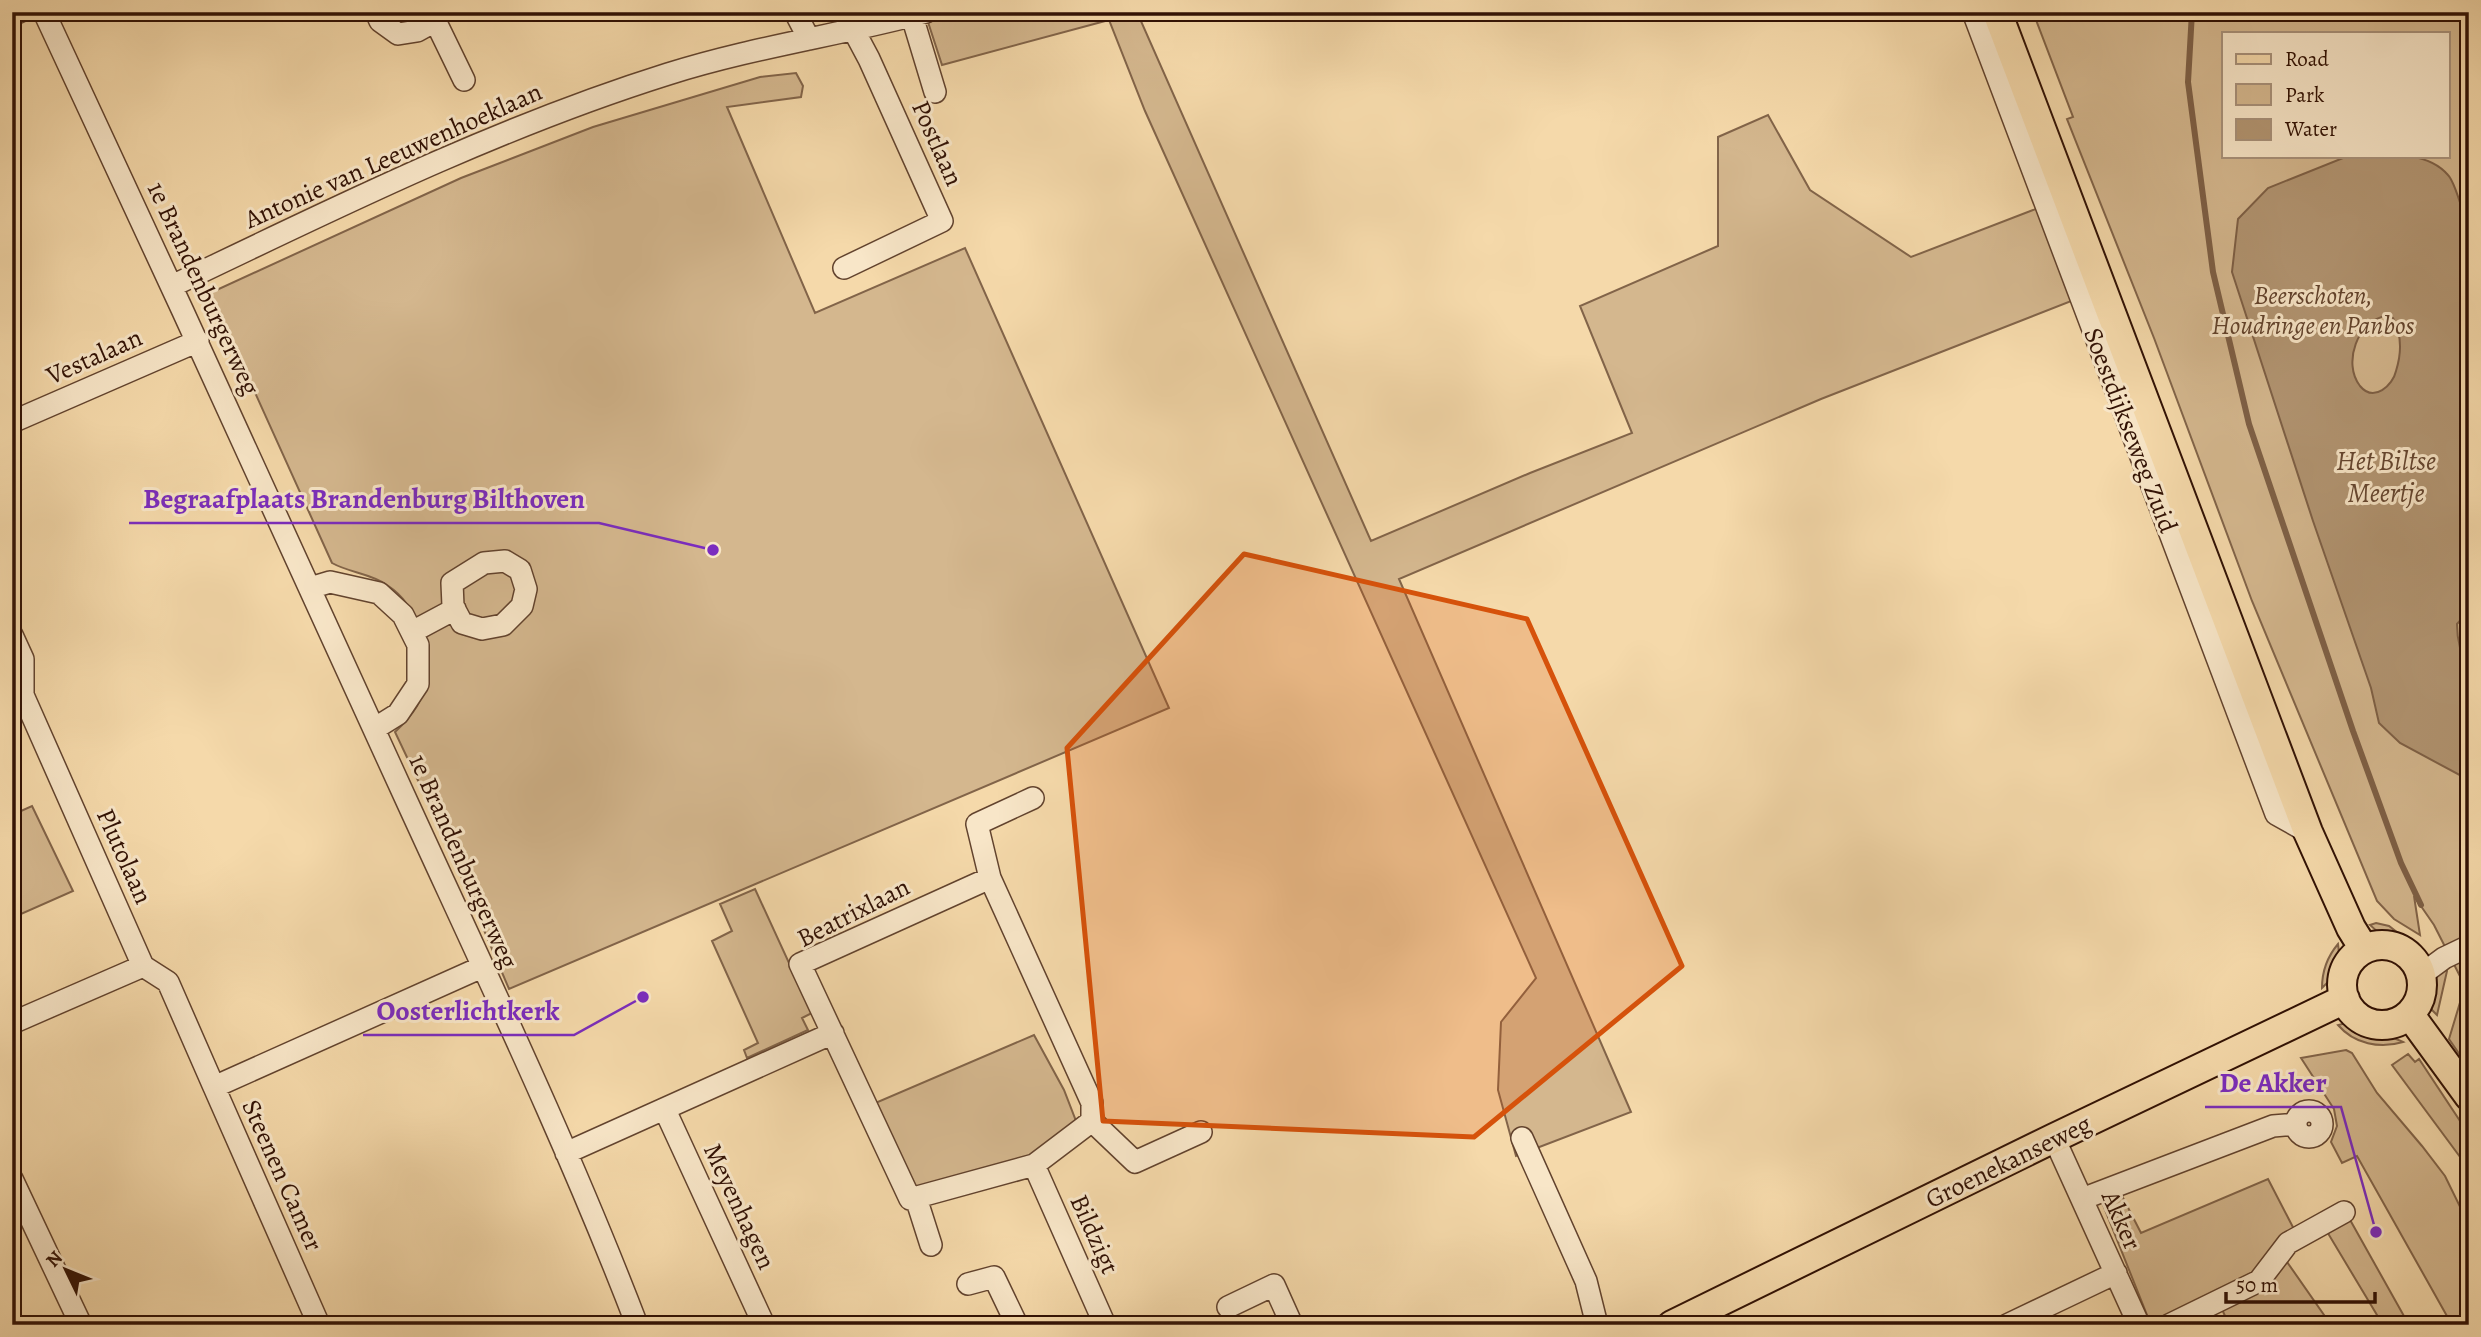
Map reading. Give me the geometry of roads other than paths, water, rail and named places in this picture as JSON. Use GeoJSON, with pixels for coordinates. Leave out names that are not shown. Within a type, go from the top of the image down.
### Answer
{"type":"FeatureCollection","features":[{"type":"Feature","properties":{"kind":"main road","name":"Soestdijkseweg Zuid"},"geometry":{"type":"LineString","coordinates":[[1997,12],[2308,832],[2351,928],[2364,949]]}},
{"type":"Feature","properties":{"kind":"main road"},"geometry":{"type":"LineString","coordinates":[[2387,945],[2399,949],[2417,964],[2421,975],[2423,986],[2420,998],[2410,1015],[2396,1023],[2384,1026],[2360,1019],[2344,999],[2343,976],[2355,956],[2364,949],[2387,945]]}},
{"type":"Feature","properties":{"kind":"main road","name":"Groenekanseweg"},"geometry":{"type":"LineString","coordinates":[[1672,1325],[2344,999]]}},
{"type":"Feature","properties":{"kind":"main road"},"geometry":{"type":"LineString","coordinates":[[2410,1015],[2469,1096]]}},
{"type":"Feature","properties":{"kind":"street"},"geometry":{"type":"LineString","coordinates":[[12,15],[19,12]]}},
{"type":"Feature","properties":{"kind":"street","name":"1e Brandenburgerweg"},"geometry":{"type":"LineString","coordinates":[[44,12],[198,341],[482,967],[604,1239],[637,1325]]}},
{"type":"Feature","properties":{"kind":"street"},"geometry":{"type":"LineString","coordinates":[[376,12],[380,21],[398,34],[417,31],[433,16],[464,80]]}},
{"type":"Feature","properties":{"kind":"street"},"geometry":{"type":"LineString","coordinates":[[795,12],[808,39]]}},
{"type":"Feature","properties":{"kind":"street","name":"Soestdijkseweg Zuid"},"geometry":{"type":"LineString","coordinates":[[1973,12],[2276,814],[2308,832]]}},
{"type":"Feature","properties":{"kind":"street"},"geometry":{"type":"LineString","coordinates":[[919,14],[935,92]]}},
{"type":"Feature","properties":{"kind":"street","name":"Antonie van Leeuwenhoeklaan"},"geometry":{"type":"LineString","coordinates":[[172,286],[435,161],[580,103],[671,73],[808,39],[847,21],[919,14]]}},
{"type":"Feature","properties":{"kind":"street","name":"Postlaan"},"geometry":{"type":"LineString","coordinates":[[844,268],[942,221],[869,59],[847,21]]}},
{"type":"Feature","properties":{"kind":"street","name":"Vestalaan"},"geometry":{"type":"LineString","coordinates":[[12,422],[198,341]]}},
{"type":"Feature","properties":{"kind":"street"},"geometry":{"type":"LineString","coordinates":[[310,588],[330,582],[379,593],[403,615],[418,645],[418,684],[398,714],[374,729]]}},
{"type":"Feature","properties":{"kind":"street"},"geometry":{"type":"LineString","coordinates":[[412,632],[455,609]]}},
{"type":"Feature","properties":{"kind":"street","name":"Plutolaan"},"geometry":{"type":"LineString","coordinates":[[12,635],[23,659],[18,698],[143,966],[168,982],[214,1087]]}},
{"type":"Feature","properties":{"kind":"street"},"geometry":{"type":"LineString","coordinates":[[1033,798],[976,824],[990,878],[1092,1103],[1092,1121],[1136,1162],[1201,1132]]}},
{"type":"Feature","properties":{"kind":"street","name":"Beatrixlaan"},"geometry":{"type":"LineString","coordinates":[[916,1198],[910,1199],[800,964],[990,878]]}},
{"type":"Feature","properties":{"kind":"street"},"geometry":{"type":"LineString","coordinates":[[2421,975],[2444,958],[2469,946]]}},
{"type":"Feature","properties":{"kind":"street"},"geometry":{"type":"LineString","coordinates":[[12,1023],[143,966]]}},
{"type":"Feature","properties":{"kind":"street","name":"Steenen Camer"},"geometry":{"type":"LineString","coordinates":[[319,1325],[214,1087],[482,967]]}},
{"type":"Feature","properties":{"kind":"street"},"geometry":{"type":"LineString","coordinates":[[566,1153],[833,1033]]}},
{"type":"Feature","properties":{"kind":"street","name":"Meyenhagen"},"geometry":{"type":"LineString","coordinates":[[666,1110],[764,1325]]}},
{"type":"Feature","properties":{"kind":"street"},"geometry":{"type":"LineString","coordinates":[[931,1245],[916,1198],[1034,1166],[1092,1121]]}},
{"type":"Feature","properties":{"kind":"street"},"geometry":{"type":"LineString","coordinates":[[2082,1199],[2273,1126],[2296,1124]]}},
{"type":"Feature","properties":{"kind":"street"},"geometry":{"type":"LineString","coordinates":[[1522,1138],[1586,1281],[1597,1325]]}},
{"type":"Feature","properties":{"kind":"street","name":"Akker"},"geometry":{"type":"LineString","coordinates":[[2054,1138],[2139,1325]]}},
{"type":"Feature","properties":{"kind":"street","name":"Bildzigt"},"geometry":{"type":"LineString","coordinates":[[1034,1166],[1105,1325]]}},
{"type":"Feature","properties":{"kind":"street"},"geometry":{"type":"LineString","coordinates":[[13,1183],[81,1325]]}},
{"type":"Feature","properties":{"kind":"street"},"geometry":{"type":"LineString","coordinates":[[2169,1325],[2259,1281],[2288,1242],[2344,1212]]}},
{"type":"Feature","properties":{"kind":"street"},"geometry":{"type":"LineString","coordinates":[[2007,1325],[2116,1273]]}},
{"type":"Feature","properties":{"kind":"street"},"geometry":{"type":"LineString","coordinates":[[968,1284],[994,1277],[1017,1325]]}},
{"type":"Feature","properties":{"kind":"street"},"geometry":{"type":"LineString","coordinates":[[1227,1307],[1274,1285],[1293,1325]]}},
{"type":"Feature","properties":{"kind":"water","name":"Het Biltse Meertje"},"geometry":{"type":"Polygon","coordinates":[[[2343,158],[2418,158],[2438,166],[2451,179],[2457,193],[2469,232],[2469,611],[2457,624],[2460,647],[2469,669],[2469,780],[2400,743],[2379,723],[2371,688],[2232,272],[2238,219],[2268,188],[2343,158]],[[2386,316],[2376,319],[2361,334],[2353,355],[2353,366],[2355,377],[2365,391],[2377,392],[2391,382],[2399,357],[2398,331],[2393,318],[2386,316]]]}},
{"type":"Feature","properties":{"kind":"waterway"},"geometry":{"type":"LineString","coordinates":[[2192,12],[2188,82],[2213,272],[2249,424],[2353,731],[2401,863],[2421,905]]}},
{"type":"Feature","properties":{"kind":"place","name":"Begraafplaats Brandenburg Bilthoven"},"geometry":{"type":"Point","coordinates":[713,550]}},
{"type":"Feature","properties":{"kind":"place","name":"Oosterlichtkerk"},"geometry":{"type":"Point","coordinates":[643,997]}},
{"type":"Feature","properties":{"kind":"place","name":"De Akker"},"geometry":{"type":"Point","coordinates":[2376,1232]}},
{"type":"Feature","properties":{"kind":"park label","name":"Beerschoten, Houdringe en Panbos"},"geometry":{"type":"Point","coordinates":[2313,310]}}]}
